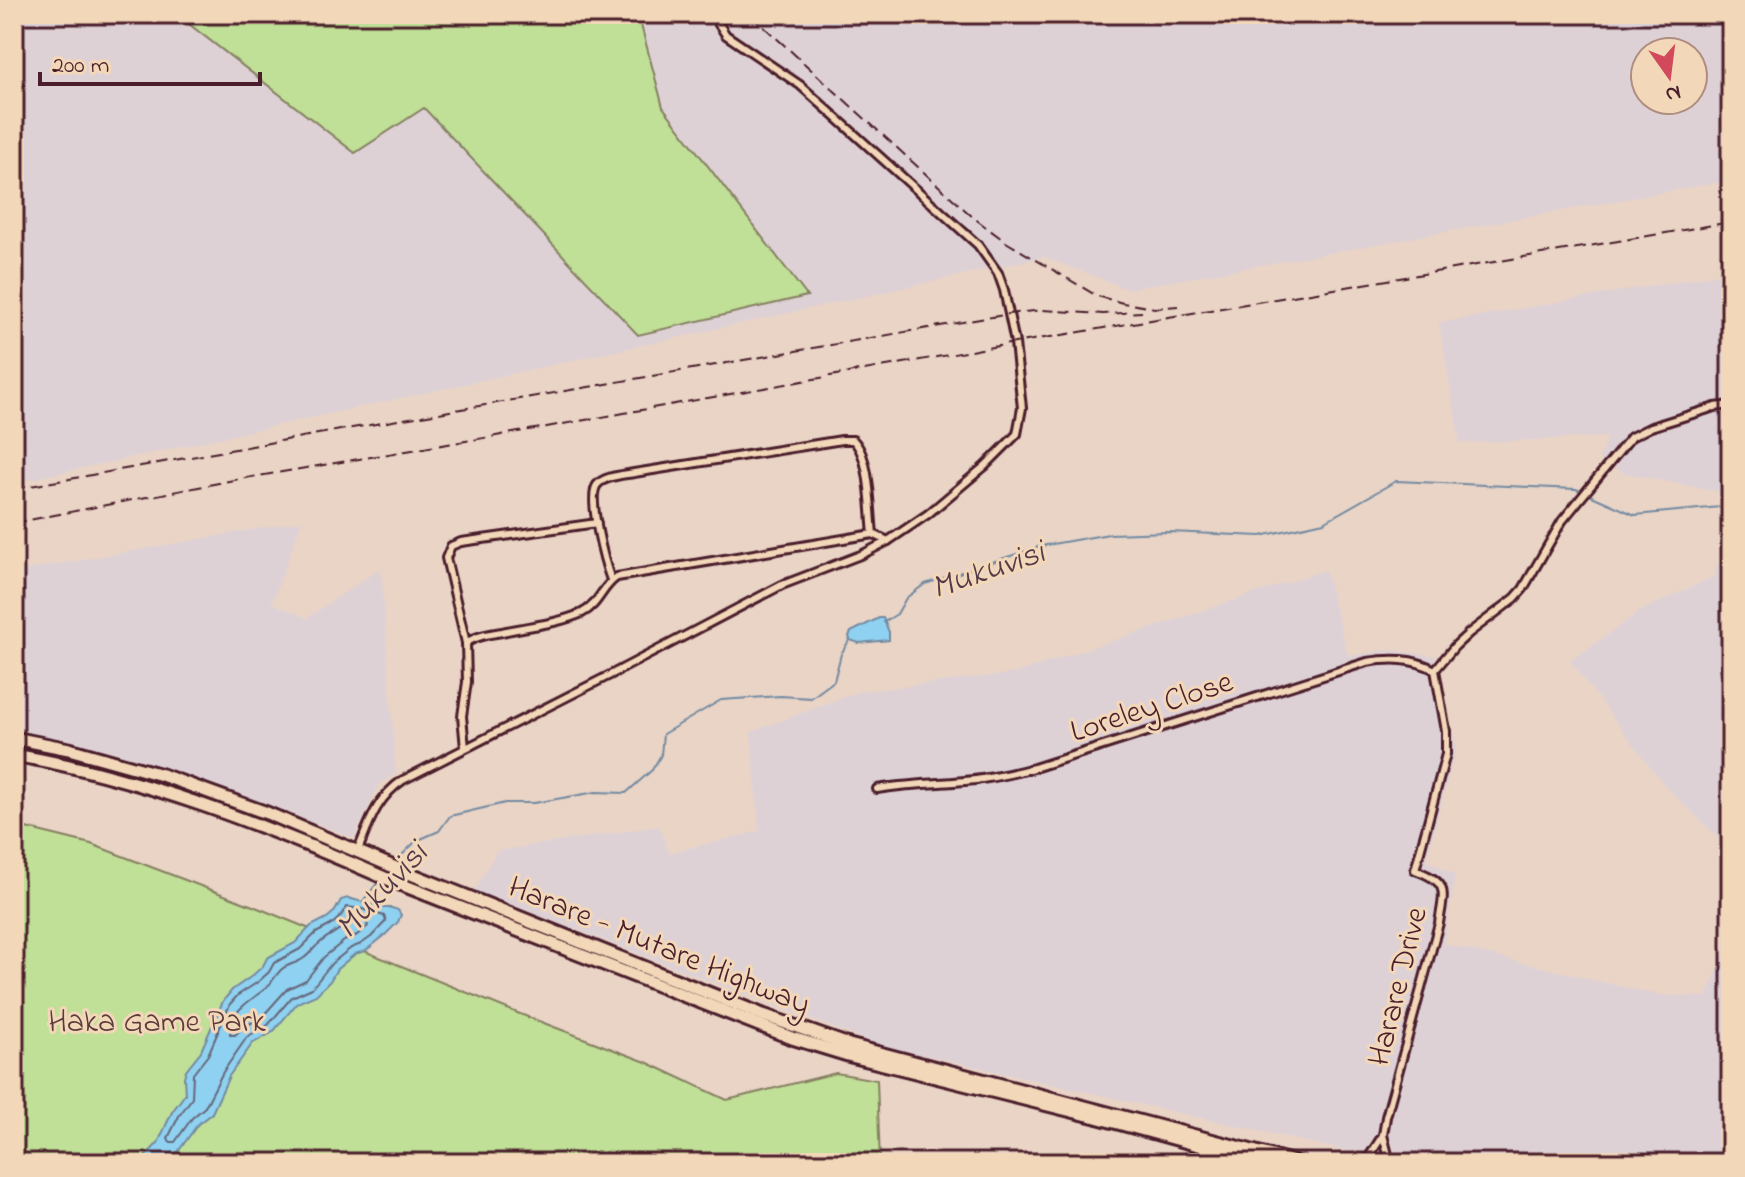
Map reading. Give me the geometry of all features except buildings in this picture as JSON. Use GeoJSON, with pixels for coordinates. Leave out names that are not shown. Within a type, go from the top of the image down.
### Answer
{"type":"FeatureCollection","features":[{"type":"Feature","properties":{"kind":"highway","name":"Harare - Mutare Highway"},"geometry":{"type":"LineString","coordinates":[[14,738],[69,749],[162,775],[267,813],[763,1015],[849,1045],[1298,1163]]}},
{"type":"Feature","properties":{"kind":"highway","name":"Harare - Mutare Highway"},"geometry":{"type":"LineString","coordinates":[[14,755],[98,772],[167,792],[352,862],[383,877],[792,1038],[1264,1163]]}},
{"type":"Feature","properties":{"kind":"street"},"geometry":{"type":"LineString","coordinates":[[352,862],[387,792],[411,775],[782,585],[863,554],[888,541],[950,496],[1017,434],[1022,408],[1015,343],[998,273],[978,245],[800,85],[726,35],[718,23],[717,14]]}},
{"type":"Feature","properties":{"kind":"street"},"geometry":{"type":"LineString","coordinates":[[1435,670],[1462,639],[1523,589],[1555,530],[1631,437],[1651,427],[1731,405]]}},
{"type":"Feature","properties":{"kind":"street"},"geometry":{"type":"LineString","coordinates":[[611,580],[597,523],[594,493],[598,485],[610,478],[709,460],[849,439],[857,444],[867,473],[873,534]]}},
{"type":"Feature","properties":{"kind":"street"},"geometry":{"type":"LineString","coordinates":[[465,748],[462,716],[467,682],[466,643],[446,558],[451,546],[597,523]]}},
{"type":"Feature","properties":{"kind":"street"},"geometry":{"type":"LineString","coordinates":[[466,643],[484,635],[581,614],[598,600],[611,580],[625,576],[873,534],[888,541]]}},
{"type":"Feature","properties":{"kind":"street","name":"Loreley Close"},"geometry":{"type":"LineString","coordinates":[[877,789],[981,779],[1034,768],[1367,662],[1397,659],[1425,664],[1435,670]]}},
{"type":"Feature","properties":{"kind":"street","name":"Harare Drive"},"geometry":{"type":"LineString","coordinates":[[1365,1163],[1383,1135],[1444,894],[1437,881],[1415,870],[1446,754],[1446,731],[1435,670]]}},
{"type":"Feature","properties":{"kind":"street","name":"Harare Drive"},"geometry":{"type":"LineString","coordinates":[[1383,1135],[1390,1163]]}},
{"type":"Feature","properties":{"kind":"shaded area"},"geometry":{"type":"Polygon","coordinates":[[[14,14],[176,14],[355,153],[424,108],[638,335],[806,295],[663,107],[638,14],[1731,14],[1731,180],[1128,289],[1044,257],[14,483],[14,14]]]}},
{"type":"Feature","properties":{"kind":"shaded area"},"geometry":{"type":"Polygon","coordinates":[[[1731,272],[1731,491],[1725,493],[1624,473],[1599,459],[1607,437],[1460,443],[1439,323],[1731,272]]]}},
{"type":"Feature","properties":{"kind":"shaded area"},"geometry":{"type":"Polygon","coordinates":[[[302,521],[272,603],[307,618],[381,568],[396,774],[379,784],[354,838],[203,781],[14,734],[14,572],[302,521]]]}},
{"type":"Feature","properties":{"kind":"shaded area"},"geometry":{"type":"Polygon","coordinates":[[[1731,562],[1731,850],[1665,786],[1570,661],[1642,610],[1715,576],[1716,566],[1731,562]]]}},
{"type":"Feature","properties":{"kind":"shaded area"},"geometry":{"type":"Polygon","coordinates":[[[1325,570],[1348,656],[1390,650],[1435,656],[1456,747],[1426,860],[1455,875],[1444,944],[1657,995],[1705,997],[1731,943],[1731,1163],[1400,1163],[875,1044],[474,891],[497,851],[659,826],[669,853],[759,831],[751,732],[858,692],[1016,673],[1325,570]]]}},
{"type":"Feature","properties":{"kind":"green space"},"geometry":{"type":"Polygon","coordinates":[[[176,14],[638,14],[663,107],[807,296],[638,335],[424,108],[355,153],[176,14]]]}},
{"type":"Feature","properties":{"kind":"green space","name":"Haka Game Park"},"geometry":{"type":"Polygon","coordinates":[[[14,825],[91,844],[253,906],[646,1062],[727,1100],[836,1073],[877,1080],[880,1163],[14,1163],[14,825]]]}},
{"type":"Feature","properties":{"kind":"water"},"geometry":{"type":"Polygon","coordinates":[[[883,618],[889,640],[859,643],[850,640],[851,632],[883,618]]]}},
{"type":"Feature","properties":{"kind":"water"},"geometry":{"type":"Polygon","coordinates":[[[348,898],[392,908],[401,915],[384,936],[337,969],[316,995],[297,1003],[273,1032],[253,1043],[229,1076],[212,1113],[198,1124],[170,1163],[139,1163],[158,1143],[172,1112],[185,1094],[186,1070],[201,1051],[223,1001],[263,966],[267,958],[295,943],[311,926],[335,911],[341,900],[348,898]]]}},
{"type":"Feature","properties":{"kind":"waterway","name":"Mukuvisi"},"geometry":{"type":"LineString","coordinates":[[884,622],[897,614],[906,598],[925,584],[1041,546],[1109,534],[1169,532],[1261,536],[1324,522],[1396,481],[1576,489],[1635,515],[1731,506]]}},
{"type":"Feature","properties":{"kind":"waterway","name":"Mukuvisi"},"geometry":{"type":"LineString","coordinates":[[394,863],[416,841],[439,831],[450,816],[505,803],[534,803],[596,792],[626,793],[652,770],[661,755],[663,734],[721,700],[781,696],[811,698],[834,681],[841,654],[850,639]]}},
{"type":"Feature","properties":{"kind":"waterway","name":"Mukuvisi"},"geometry":{"type":"LineString","coordinates":[[363,901],[380,880]]}},
{"type":"Feature","properties":{"kind":"railway"},"geometry":{"type":"LineString","coordinates":[[750,14],[974,218],[1006,242],[1097,296],[1155,308],[1178,306]]}},
{"type":"Feature","properties":{"kind":"railway"},"geometry":{"type":"LineString","coordinates":[[14,523],[234,480],[1015,343],[1731,222]]}},
{"type":"Feature","properties":{"kind":"railway"},"geometry":{"type":"LineString","coordinates":[[14,489],[1009,314],[1042,310],[1103,314],[1142,312]]}}]}
